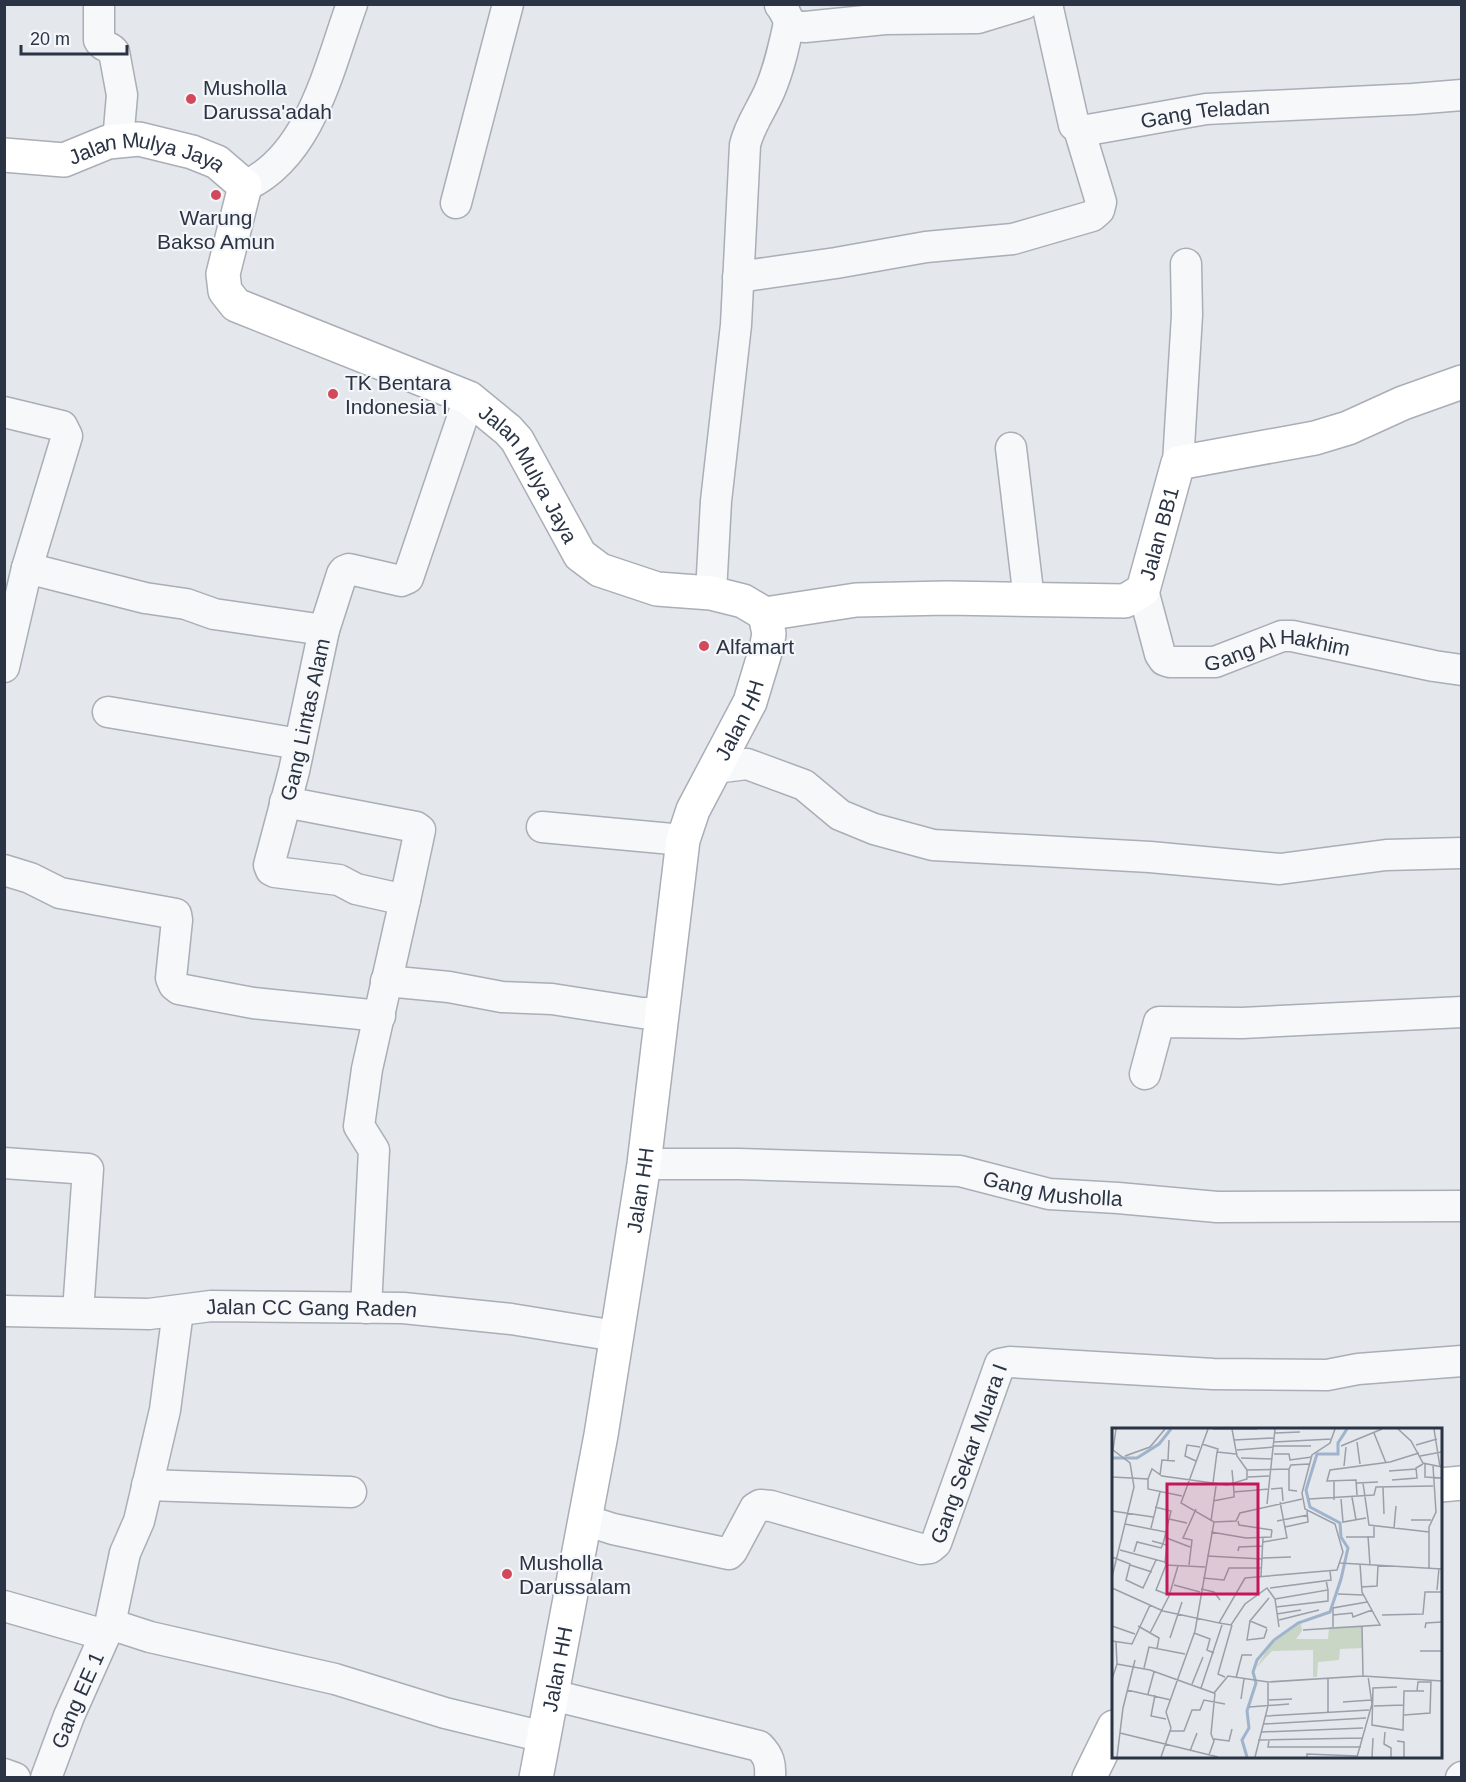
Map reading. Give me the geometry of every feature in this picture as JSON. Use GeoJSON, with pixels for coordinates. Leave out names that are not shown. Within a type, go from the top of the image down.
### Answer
{"type":"FeatureCollection","features":[{"type":"Feature","properties":{"kind":"street"},"geometry":{"type":"LineString","coordinates":[[99,4],[100,44],[114,52],[122,95],[118,141]]}},
{"type":"Feature","properties":{"kind":"street","name":"Jalan Mulya Jaya"},"geometry":{"type":"LineString","coordinates":[[244,186],[256,181],[288,154],[312,113],[352,4]]}},
{"type":"Feature","properties":{"kind":"street"},"geometry":{"type":"LineString","coordinates":[[456,203],[508,4]]}},
{"type":"Feature","properties":{"kind":"street"},"geometry":{"type":"LineString","coordinates":[[784,14],[796,26],[805,27],[885,19],[978,18],[1023,4]]}},
{"type":"Feature","properties":{"kind":"street"},"geometry":{"type":"LineString","coordinates":[[738,277],[926,247],[1013,239],[1092,216],[1099,210],[1101,202],[1079,129],[1074,125],[1047,4]]}},
{"type":"Feature","properties":{"kind":"street"},"geometry":{"type":"LineString","coordinates":[[711,593],[716,501],[735,338],[745,146],[747,134],[771,89],[780,62],[784,14]]}},
{"type":"Feature","properties":{"kind":"street","name":"Gang Teladan"},"geometry":{"type":"LineString","coordinates":[[1079,129],[1088,130],[1206,110],[1461,95]]}},
{"type":"Feature","properties":{"kind":"street","name":"Jalan Mulya Jaya"},"geometry":{"type":"LineString","coordinates":[[4,154],[64,160],[108,142],[139,139],[192,152],[217,162],[244,186]]}},
{"type":"Feature","properties":{"kind":"street","name":"Jalan Mulya Jaya"},"geometry":{"type":"LineString","coordinates":[[244,186],[223,274],[225,291],[236,305],[469,399],[517,440],[580,555],[600,570],[657,589],[711,593],[743,601],[765,614]]}},
{"type":"Feature","properties":{"kind":"street"},"geometry":{"type":"LineString","coordinates":[[1178,463],[1187,315],[1186,264]]}},
{"type":"Feature","properties":{"kind":"street","name":"Jalan BB1"},"geometry":{"type":"LineString","coordinates":[[765,614],[856,600],[1125,601],[1143,590],[1178,463],[1315,438],[1348,428],[1403,403],[1461,382]]}},
{"type":"Feature","properties":{"kind":"street","name":"Gang Lintas Alam"},"geometry":{"type":"LineString","coordinates":[[405,900],[356,889],[339,880],[271,870],[269,865],[324,630],[344,571],[349,569],[401,581],[408,578],[469,399]]}},
{"type":"Feature","properties":{"kind":"street"},"geometry":{"type":"LineString","coordinates":[[4,412],[62,426],[67,436],[27,568],[4,667]]}},
{"type":"Feature","properties":{"kind":"street"},"geometry":{"type":"LineString","coordinates":[[1011,448],[1029,600]]}},
{"type":"Feature","properties":{"kind":"street"},"geometry":{"type":"LineString","coordinates":[[27,568],[145,598],[186,604],[214,614],[324,630]]}},
{"type":"Feature","properties":{"kind":"street","name":"Gang Al Hakhim"},"geometry":{"type":"LineString","coordinates":[[1143,590],[1160,654],[1164,660],[1170,662],[1215,662],[1282,636],[1292,636],[1461,670]]}},
{"type":"Feature","properties":{"kind":"street","name":"Jalan HH"},"geometry":{"type":"LineString","coordinates":[[536,1778],[585,1520],[644,1164],[683,840],[693,810],[750,702],[760,674],[769,634],[765,614]]}},
{"type":"Feature","properties":{"kind":"street"},"geometry":{"type":"LineString","coordinates":[[108,712],[299,744]]}},
{"type":"Feature","properties":{"kind":"street"},"geometry":{"type":"LineString","coordinates":[[715,768],[747,764],[804,785],[840,815],[874,828],[933,845],[1150,857],[1280,869],[1386,855],[1461,853]]}},
{"type":"Feature","properties":{"kind":"street"},"geometry":{"type":"LineString","coordinates":[[285,802],[416,827],[421,834],[367,1069],[359,1126],[372,1143],[374,1150],[366,1308]]}},
{"type":"Feature","properties":{"kind":"street"},"geometry":{"type":"LineString","coordinates":[[542,827],[683,840]]}},
{"type":"Feature","properties":{"kind":"street"},"geometry":{"type":"LineString","coordinates":[[4,870],[30,878],[60,893],[176,914],[171,978],[179,989],[253,1003],[380,1016]]}},
{"type":"Feature","properties":{"kind":"street"},"geometry":{"type":"LineString","coordinates":[[386,981],[449,987],[502,997],[552,999],[642,1012],[663,1012]]}},
{"type":"Feature","properties":{"kind":"street"},"geometry":{"type":"LineString","coordinates":[[1145,1074],[1159,1022],[1242,1023],[1461,1012]]}},
{"type":"Feature","properties":{"kind":"street"},"geometry":{"type":"LineString","coordinates":[[4,1163],[88,1169],[78,1312]]}},
{"type":"Feature","properties":{"kind":"street","name":"Gang Musholla"},"geometry":{"type":"LineString","coordinates":[[644,1164],[739,1164],[960,1171],[1048,1194],[1217,1207],[1461,1206]]}},
{"type":"Feature","properties":{"kind":"street","name":"Jalan CC Gang Raden"},"geometry":{"type":"LineString","coordinates":[[4,1311],[149,1314],[211,1306],[403,1308],[511,1319],[616,1336]]}},
{"type":"Feature","properties":{"kind":"street","name":"Gang EE 1"},"geometry":{"type":"LineString","coordinates":[[46,1778],[69,1716],[108,1630],[125,1553],[140,1521],[165,1410],[178,1311]]}},
{"type":"Feature","properties":{"kind":"street","name":"Gang Sekar Muara I"},"geometry":{"type":"LineString","coordinates":[[585,1520],[613,1529],[729,1554],[755,1508],[760,1505],[771,1506],[921,1549],[930,1548],[936,1543],[1000,1364],[1010,1362],[1213,1374],[1327,1375],[1358,1369],[1461,1361]]}},
{"type":"Feature","properties":{"kind":"street"},"geometry":{"type":"LineString","coordinates":[[1442,1485],[1461,1483]]}},
{"type":"Feature","properties":{"kind":"street"},"geometry":{"type":"LineString","coordinates":[[147,1485],[351,1492]]}},
{"type":"Feature","properties":{"kind":"street"},"geometry":{"type":"LineString","coordinates":[[4,1606],[336,1679],[445,1713],[544,1737]]}},
{"type":"Feature","properties":{"kind":"street"},"geometry":{"type":"LineString","coordinates":[[552,1695],[759,1746],[768,1754],[771,1766],[770,1778]]}},
{"type":"Feature","properties":{"kind":"street"},"geometry":{"type":"LineString","coordinates":[[1089,1778],[1112,1728]]}},
{"type":"Feature","properties":{"kind":"street"},"geometry":{"type":"LineString","coordinates":[[4,1774],[15,1778]]}},
{"type":"Feature","properties":{"kind":"place","name":"Musholla Darussa'adah"},"geometry":{"type":"Point","coordinates":[191,99]}},
{"type":"Feature","properties":{"kind":"place","name":"Warung Bakso Amun"},"geometry":{"type":"Point","coordinates":[216,195]}},
{"type":"Feature","properties":{"kind":"place","name":"TK Bentara Indonesia I"},"geometry":{"type":"Point","coordinates":[333,394]}},
{"type":"Feature","properties":{"kind":"place","name":"Alfamart"},"geometry":{"type":"Point","coordinates":[704,646]}},
{"type":"Feature","properties":{"kind":"place","name":"Musholla Darussalam"},"geometry":{"type":"Point","coordinates":[507,1574]}}]}
